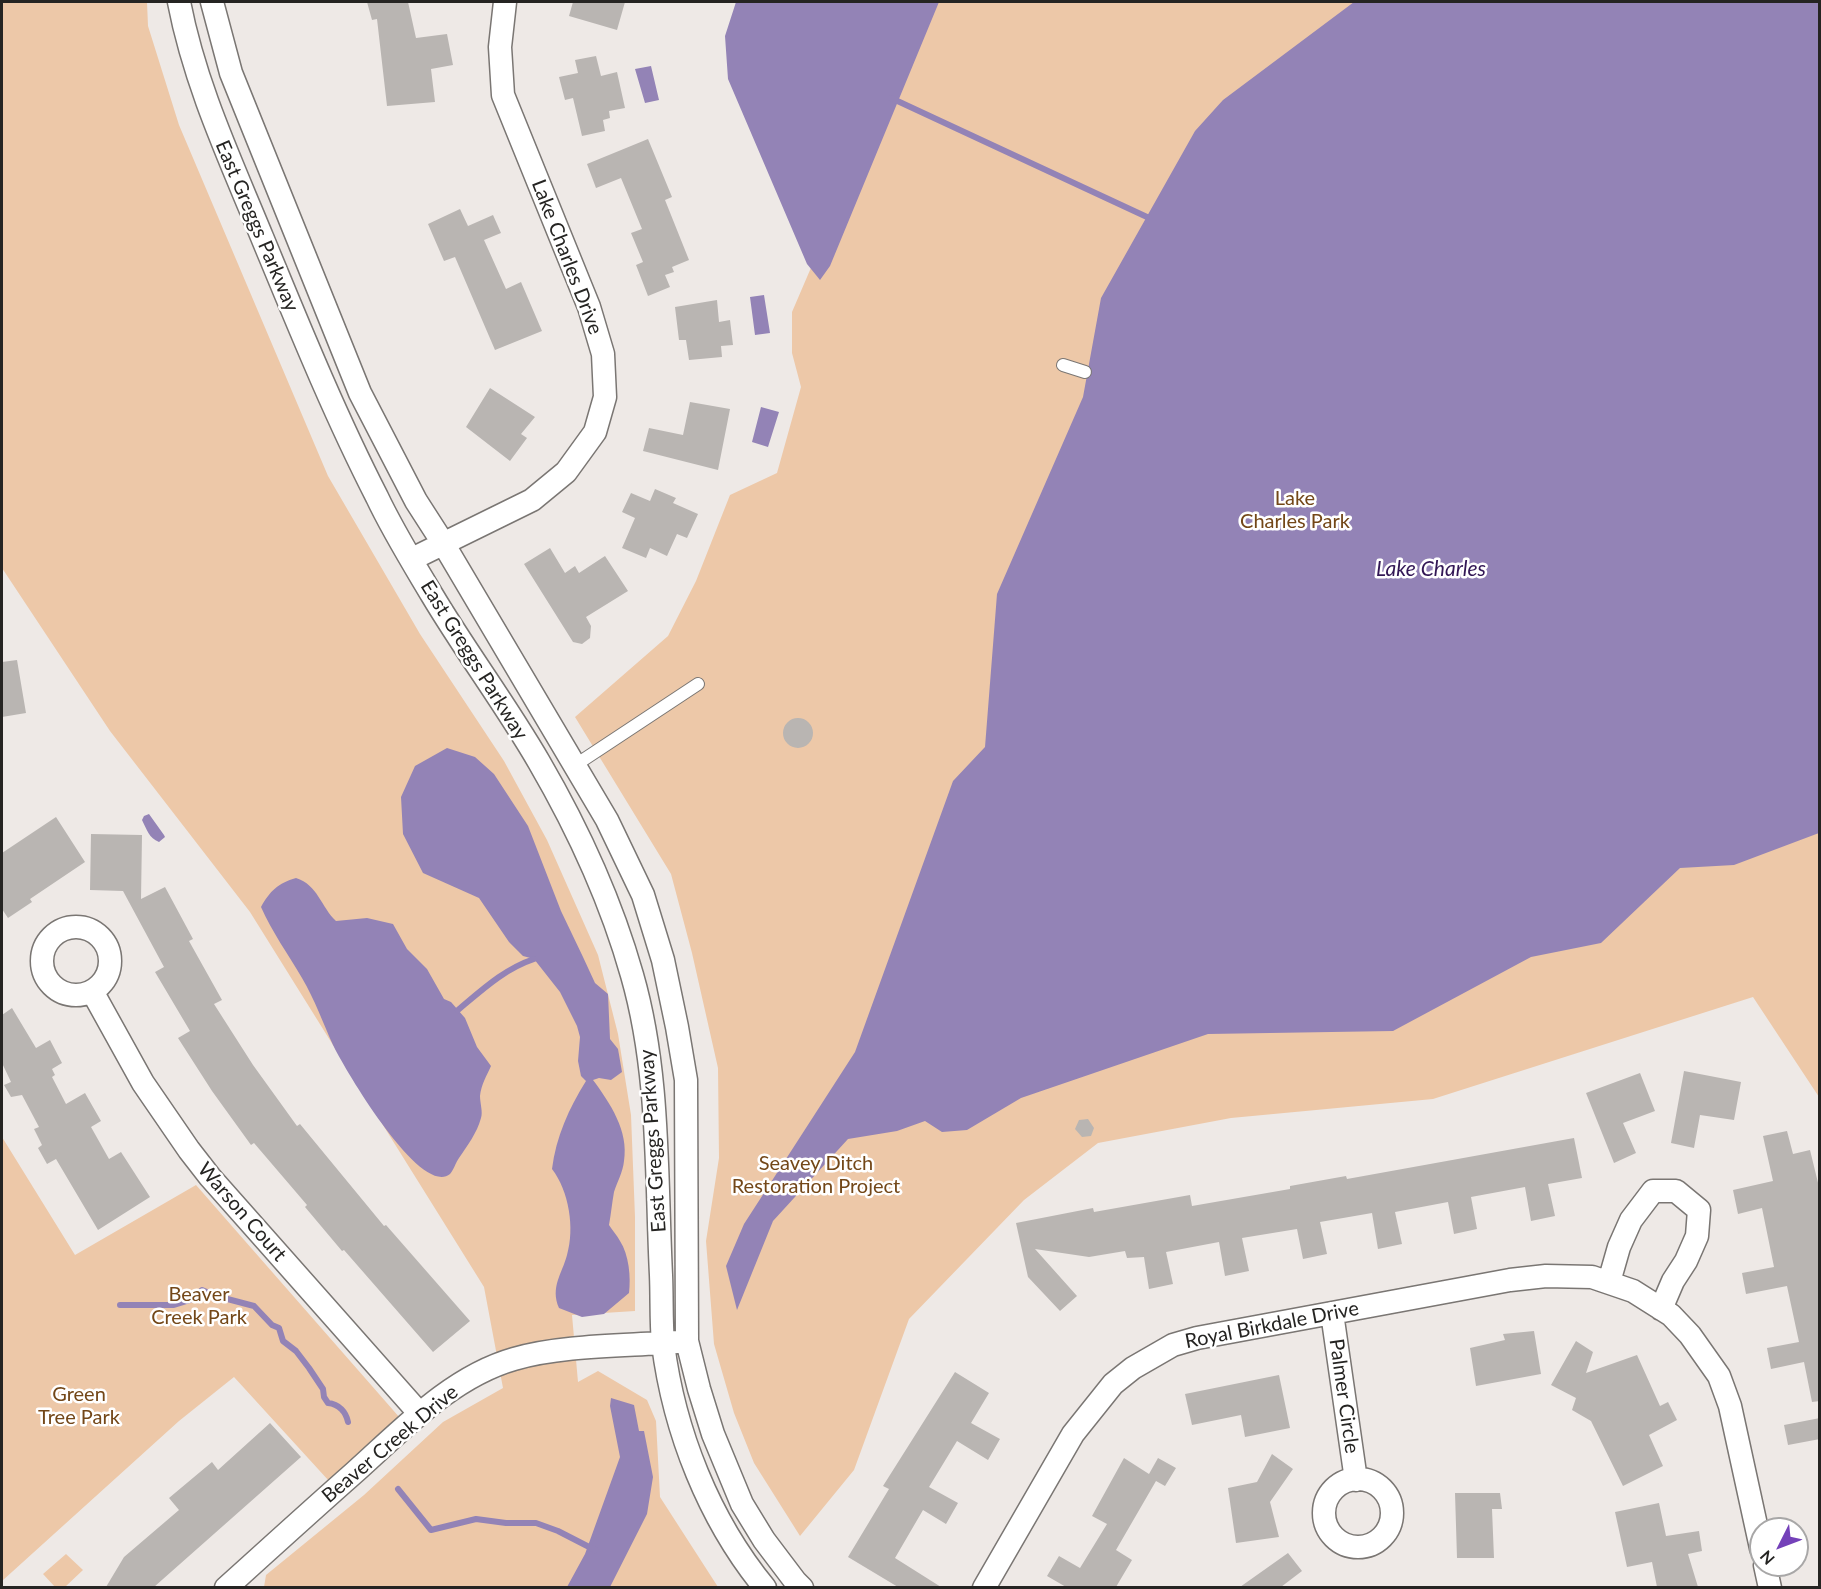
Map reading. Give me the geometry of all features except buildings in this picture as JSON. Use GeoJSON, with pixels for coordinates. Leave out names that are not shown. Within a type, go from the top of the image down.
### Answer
{"type":"FeatureCollection","features":[{"type":"Feature","properties":{"kind":"street","name":"East Greggs Parkway"},"geometry":{"type":"LineString","coordinates":[[179,2],[191,58],[207,104],[312,358],[379,501],[411,559],[549,779],[589,859],[620,936],[645,1027],[653,1090],[663,1343],[676,1409],[690,1456],[718,1517],[752,1571],[765,1587]]}},
{"type":"Feature","properties":{"kind":"street","name":"East Greggs Parkway"},"geometry":{"type":"LineString","coordinates":[[212,2],[231,73],[360,393],[416,501],[607,820],[643,896],[663,960],[686,1080],[687,1341],[713,1434],[742,1504],[764,1539],[801,1587]]}},
{"type":"Feature","properties":{"kind":"street","name":"Lake Charles Drive"},"geometry":{"type":"LineString","coordinates":[[411,559],[532,500],[566,472],[595,432],[605,397],[603,354],[589,307],[503,95],[500,47],[505,2]]}},
{"type":"Feature","properties":{"kind":"street","name":"Warson Court"},"geometry":{"type":"LineString","coordinates":[[92,991],[143,1083],[210,1178],[420,1414]]}},
{"type":"Feature","properties":{"kind":"street"},"geometry":{"type":"LineString","coordinates":[[1608,1282],[1619,1247],[1631,1220],[1653,1191],[1676,1191],[1699,1210],[1697,1236],[1661,1309]]}},
{"type":"Feature","properties":{"kind":"street","name":"Royal Birkdale Drive"},"geometry":{"type":"LineString","coordinates":[[984,1587],[1073,1434],[1113,1384],[1132,1368],[1173,1345],[1197,1338],[1510,1280],[1546,1276],[1592,1277],[1633,1291],[1671,1315],[1690,1335],[1719,1376],[1730,1406],[1754,1517]]}},
{"type":"Feature","properties":{"kind":"street","name":"Palmer Circle"},"geometry":{"type":"LineString","coordinates":[[1332,1313],[1356,1480]]}},
{"type":"Feature","properties":{"kind":"street","name":"Beaver Creek Drive"},"geometry":{"type":"LineString","coordinates":[[226,1587],[420,1414],[469,1378],[514,1359],[554,1351],[687,1341]]}},
{"type":"Feature","properties":{"kind":"lane"},"geometry":{"type":"LineString","coordinates":[[1063,365],[1085,372]]}},
{"type":"Feature","properties":{"kind":"lane"},"geometry":{"type":"LineString","coordinates":[[574,766],[698,684]]}},
{"type":"Feature","properties":{"kind":"green space"},"geometry":{"type":"Polygon","coordinates":[[[2,2],[147,2],[148,26],[179,125],[328,476],[420,634],[504,761],[547,840],[598,955],[618,1034],[631,1115],[635,1217],[635,1311],[572,1315],[578,1382],[598,1371],[647,1400],[656,1421],[660,1497],[718,1587],[264,1587],[266,1575],[364,1495],[443,1422],[503,1388],[484,1287],[250,912],[110,731],[2,568],[2,2]]]}},
{"type":"Feature","properties":{"kind":"green space","name":"Lake Charles"},"geometry":{"type":"Polygon","coordinates":[[[925,2],[1819,2],[1819,1097],[1753,997],[1433,1099],[1231,1118],[1098,1143],[1024,1200],[909,1319],[854,1470],[800,1536],[754,1463],[734,1413],[714,1344],[706,1241],[719,1158],[718,1068],[692,953],[671,874],[575,717],[668,636],[696,581],[730,495],[777,473],[801,387],[792,353],[792,312],[925,2]]]}},
{"type":"Feature","properties":{"kind":"green space"},"geometry":{"type":"Polygon","coordinates":[[[2,1137],[75,1255],[196,1185],[407,1426],[329,1481],[234,1377],[179,1421],[2,1581],[2,1137]]]}},
{"type":"Feature","properties":{"kind":"green space"},"geometry":{"type":"Polygon","coordinates":[[[66,1554],[83,1570],[65,1587],[55,1587],[43,1574],[66,1554]]]}},
{"type":"Feature","properties":{"kind":"water"},"geometry":{"type":"Polygon","coordinates":[[[736,2],[939,2],[830,266],[820,280],[807,264],[728,79],[725,36],[736,2]]]}},
{"type":"Feature","properties":{"kind":"water","name":"Lake Charles"},"geometry":{"type":"Polygon","coordinates":[[[1354,2],[1819,2],[1819,833],[1734,865],[1680,868],[1601,943],[1531,957],[1393,1031],[1208,1034],[1021,1098],[967,1130],[942,1132],[925,1121],[897,1131],[848,1139],[773,1221],[737,1310],[726,1266],[744,1224],[855,1052],[953,781],[985,747],[997,594],[1083,397],[1101,298],[1195,131],[1223,100],[1354,2]]]}},
{"type":"Feature","properties":{"kind":"water"},"geometry":{"type":"Polygon","coordinates":[[[651,66],[659,100],[645,103],[635,69],[651,66]]]}},
{"type":"Feature","properties":{"kind":"water"},"geometry":{"type":"Polygon","coordinates":[[[764,295],[770,333],[755,335],[750,297],[764,295]]]}},
{"type":"Feature","properties":{"kind":"water"},"geometry":{"type":"Polygon","coordinates":[[[761,407],[779,412],[768,447],[752,442],[761,407]]]}},
{"type":"Feature","properties":{"kind":"water"},"geometry":{"type":"Polygon","coordinates":[[[447,748],[475,757],[494,774],[528,826],[561,911],[595,983],[608,994],[610,1039],[618,1049],[622,1072],[611,1080],[599,1078],[593,1080],[612,1108],[624,1139],[623,1165],[614,1192],[609,1225],[623,1247],[629,1266],[630,1280],[629,1293],[604,1314],[582,1317],[559,1308],[556,1294],[569,1244],[570,1222],[563,1188],[552,1169],[564,1123],[586,1081],[581,1076],[578,1061],[580,1037],[577,1026],[560,992],[534,959],[523,956],[509,942],[479,898],[423,873],[403,834],[401,797],[415,766],[447,748]]]}},
{"type":"Feature","properties":{"kind":"water"},"geometry":{"type":"Polygon","coordinates":[[[149,814],[165,837],[159,842],[151,836],[142,820],[149,814]]]}},
{"type":"Feature","properties":{"kind":"water"},"geometry":{"type":"Polygon","coordinates":[[[296,878],[314,891],[336,921],[367,918],[393,924],[407,949],[427,969],[444,999],[451,1002],[465,1018],[477,1047],[491,1066],[481,1092],[482,1113],[479,1124],[450,1174],[437,1176],[420,1167],[384,1126],[340,1058],[307,986],[265,916],[261,907],[268,896],[279,885],[296,878]]]}},
{"type":"Feature","properties":{"kind":"water"},"geometry":{"type":"Polygon","coordinates":[[[611,1398],[634,1405],[639,1431],[644,1431],[653,1477],[647,1514],[610,1587],[567,1587],[585,1554],[620,1457],[610,1406],[611,1398]]]}},
{"type":"Feature","properties":{"kind":"waterway"},"geometry":{"type":"LineString","coordinates":[[891,98],[1147,217]]}},
{"type":"Feature","properties":{"kind":"waterway"},"geometry":{"type":"LineString","coordinates":[[458,1010],[503,974],[534,959]]}},
{"type":"Feature","properties":{"kind":"waterway"},"geometry":{"type":"LineString","coordinates":[[120,1305],[174,1305],[190,1300],[202,1290],[254,1306],[272,1325],[279,1328],[283,1341],[296,1351],[309,1368],[323,1389],[328,1403],[341,1409],[348,1422]]}},
{"type":"Feature","properties":{"kind":"waterway"},"geometry":{"type":"LineString","coordinates":[[398,1489],[431,1530],[476,1519],[506,1523],[536,1523],[558,1531],[595,1550]]}},
{"type":"Feature","properties":{"kind":"park label","name":"Lake Charles Park"},"geometry":{"type":"Point","coordinates":[1295,510]}},
{"type":"Feature","properties":{"kind":"park label","name":"Seavey Ditch Restoration Project"},"geometry":{"type":"Point","coordinates":[816,1176]}},
{"type":"Feature","properties":{"kind":"park label","name":"Beaver Creek Park"},"geometry":{"type":"Point","coordinates":[199,1306]}},
{"type":"Feature","properties":{"kind":"park label","name":"Green Tree Park"},"geometry":{"type":"Point","coordinates":[79,1406]}}]}
